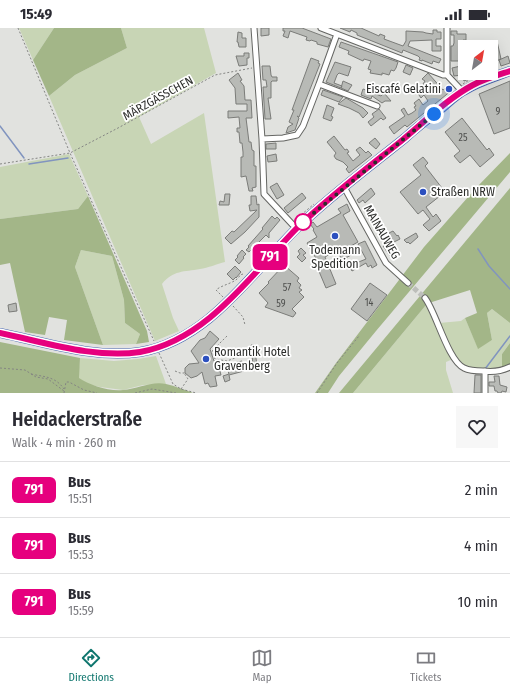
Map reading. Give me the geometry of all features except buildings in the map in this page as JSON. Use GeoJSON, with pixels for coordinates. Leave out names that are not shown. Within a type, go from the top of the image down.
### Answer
{"type":"FeatureCollection","features":[{"type":"Feature","properties":{"kind":"main road"},"geometry":{"type":"LineString","coordinates":[[0,333],[98,352],[126,353],[157,348],[177,340],[204,323],[227,302],[316,210],[462,91],[475,84],[510,71]]}},
{"type":"Feature","properties":{"kind":"street"},"geometry":{"type":"LineString","coordinates":[[254,28],[262,139],[264,194],[297,228]]}},
{"type":"Feature","properties":{"kind":"street"},"geometry":{"type":"LineString","coordinates":[[321,28],[443,75],[447,74]]}},
{"type":"Feature","properties":{"kind":"street"},"geometry":{"type":"LineString","coordinates":[[447,28],[447,74],[462,91]]}},
{"type":"Feature","properties":{"kind":"street"},"geometry":{"type":"LineString","coordinates":[[262,139],[283,138],[297,135],[303,126],[337,34]]}},
{"type":"Feature","properties":{"kind":"street"},"geometry":{"type":"LineString","coordinates":[[319,84],[377,106]]}},
{"type":"Feature","properties":{"kind":"street","name":"MAINAUWEG"},"geometry":{"type":"LineString","coordinates":[[344,187],[386,263],[408,284]]}},
{"type":"Feature","properties":{"kind":"street"},"geometry":{"type":"LineString","coordinates":[[425,298],[443,336],[460,366],[465,369],[485,372],[503,370],[510,367]]}},
{"type":"Feature","properties":{"kind":"street"},"geometry":{"type":"LineString","coordinates":[[485,372],[485,393]]}},
{"type":"Feature","properties":{"kind":"path"},"geometry":{"type":"LineString","coordinates":[[18,28],[70,152],[173,384],[181,389],[196,393]]}},
{"type":"Feature","properties":{"kind":"path","name":"MÄRZGÄSSCHEN"},"geometry":{"type":"LineString","coordinates":[[0,164],[70,152],[118,128],[215,75],[257,67]]}},
{"type":"Feature","properties":{"kind":"path"},"geometry":{"type":"LineString","coordinates":[[226,296],[223,298],[216,290],[223,285],[232,282],[243,274]]}},
{"type":"Feature","properties":{"kind":"path"},"geometry":{"type":"LineString","coordinates":[[234,302],[231,305],[243,317],[245,325]]}},
{"type":"Feature","properties":{"kind":"path"},"geometry":{"type":"LineString","coordinates":[[227,336],[212,351],[215,359],[227,361],[234,358]]}},
{"type":"Feature","properties":{"kind":"path"},"geometry":{"type":"LineString","coordinates":[[317,393],[337,362],[359,336]]}},
{"type":"Feature","properties":{"kind":"path"},"geometry":{"type":"LineString","coordinates":[[0,368],[25,370],[36,377],[48,379],[64,391]]}},
{"type":"Feature","properties":{"kind":"path"},"geometry":{"type":"LineString","coordinates":[[175,371],[186,373]]}},
{"type":"Feature","properties":{"kind":"path"},"geometry":{"type":"LineString","coordinates":[[181,389],[188,378],[184,373]]}},
{"type":"Feature","properties":{"kind":"path"},"geometry":{"type":"LineString","coordinates":[[30,374],[48,376],[62,386],[64,391]]}},
{"type":"Feature","properties":{"kind":"path"},"geometry":{"type":"LineString","coordinates":[[64,391],[66,382],[72,382],[84,390],[97,393]]}},
{"type":"Feature","properties":{"kind":"path"},"geometry":{"type":"LineString","coordinates":[[135,393],[148,389],[176,393]]}},
{"type":"Feature","properties":{"kind":"green space"},"geometry":{"type":"Polygon","coordinates":[[[19,28],[54,28],[33,60],[19,28]]]}},
{"type":"Feature","properties":{"kind":"green space"},"geometry":{"type":"Polygon","coordinates":[[[54,28],[121,28],[127,48],[75,75],[49,96],[33,60],[54,28]]]}},
{"type":"Feature","properties":{"kind":"green space"},"geometry":{"type":"Polygon","coordinates":[[[121,28],[204,28],[216,73],[139,117],[151,144],[204,113],[225,262],[206,268],[184,271],[166,279],[162,284],[173,318],[179,331],[155,341],[49,96],[75,75],[127,48],[121,28]]]}},
{"type":"Feature","properties":{"kind":"green space"},"geometry":{"type":"Polygon","coordinates":[[[510,153],[510,172],[376,331],[339,376],[328,393],[315,393],[424,247],[476,188],[510,153]]]}},
{"type":"Feature","properties":{"kind":"green space"},"geometry":{"type":"Polygon","coordinates":[[[69,154],[88,196],[78,209],[0,219],[0,167],[69,154]]]}},
{"type":"Feature","properties":{"kind":"green space"},"geometry":{"type":"Polygon","coordinates":[[[510,188],[510,323],[492,309],[487,313],[492,340],[478,349],[465,318],[477,313],[470,290],[432,302],[426,305],[353,393],[339,393],[510,188]]]}},
{"type":"Feature","properties":{"kind":"green space"},"geometry":{"type":"Polygon","coordinates":[[[88,196],[147,331],[149,342],[136,344],[140,334],[125,323],[124,300],[112,256],[81,250],[75,267],[103,345],[64,340],[67,320],[49,317],[45,335],[25,332],[10,263],[0,265],[0,219],[78,209],[88,196]]]}},
{"type":"Feature","properties":{"kind":"green space"},"geometry":{"type":"Polygon","coordinates":[[[81,250],[112,256],[124,300],[125,323],[140,334],[136,344],[103,345],[75,267],[81,250]]]}},
{"type":"Feature","properties":{"kind":"green space"},"geometry":{"type":"Polygon","coordinates":[[[426,305],[442,341],[453,359],[446,362],[446,370],[453,393],[353,393],[426,305]]]}},
{"type":"Feature","properties":{"kind":"green space"},"geometry":{"type":"Polygon","coordinates":[[[492,309],[510,323],[510,343],[502,354],[502,368],[469,368],[457,359],[439,323],[461,321],[465,318],[478,348],[492,340],[487,313],[492,309]]]}},
{"type":"Feature","properties":{"kind":"green space"},"geometry":{"type":"Polygon","coordinates":[[[0,342],[80,358],[79,378],[100,387],[112,390],[123,390],[160,383],[193,393],[0,393],[0,342]]]}},
{"type":"Feature","properties":{"kind":"green space"},"geometry":{"type":"Polygon","coordinates":[[[510,343],[510,365],[502,368],[502,354],[510,343]]]}},
{"type":"Feature","properties":{"kind":"green space"},"geometry":{"type":"Polygon","coordinates":[[[156,356],[166,384],[143,385],[123,390],[87,384],[78,378],[80,358],[114,361],[156,356]]]}},
{"type":"Feature","properties":{"kind":"waterway"},"geometry":{"type":"LineString","coordinates":[[0,126],[24,158]]}},
{"type":"Feature","properties":{"kind":"waterway"},"geometry":{"type":"LineString","coordinates":[[29,164],[68,158]]}},
{"type":"Feature","properties":{"kind":"waterway"},"geometry":{"type":"LineString","coordinates":[[478,249],[489,266],[510,289]]}},
{"type":"Feature","properties":{"kind":"waterway"},"geometry":{"type":"LineString","coordinates":[[485,369],[510,336]]}},
{"type":"Feature","properties":{"kind":"tunnel"},"geometry":{"type":"LineString","coordinates":[[408,283],[425,298]]}},
{"type":"Feature","properties":{"kind":"bus line","name":"791"},"geometry":{"type":"LineString","coordinates":[[0,333],[74,348],[113,353],[150,350],[177,340],[190,333],[209,319],[316,210],[462,91],[475,84],[510,71]]}},
{"type":"Feature","properties":{"kind":"place","name":"Eiscafé Gelatini"},"geometry":{"type":"Point","coordinates":[449,89]}},
{"type":"Feature","properties":{"kind":"place","name":"Straßen NRW"},"geometry":{"type":"Point","coordinates":[423,192]}},
{"type":"Feature","properties":{"kind":"place","name":"Todemann Spedition"},"geometry":{"type":"Point","coordinates":[335,236]}},
{"type":"Feature","properties":{"kind":"place","name":"Romantik Hotel Gravenberg"},"geometry":{"type":"Point","coordinates":[206,359]}},
{"type":"Feature","properties":{"kind":"route"},"geometry":{"type":"LineString","coordinates":[[303,222],[434,114]]}}]}
